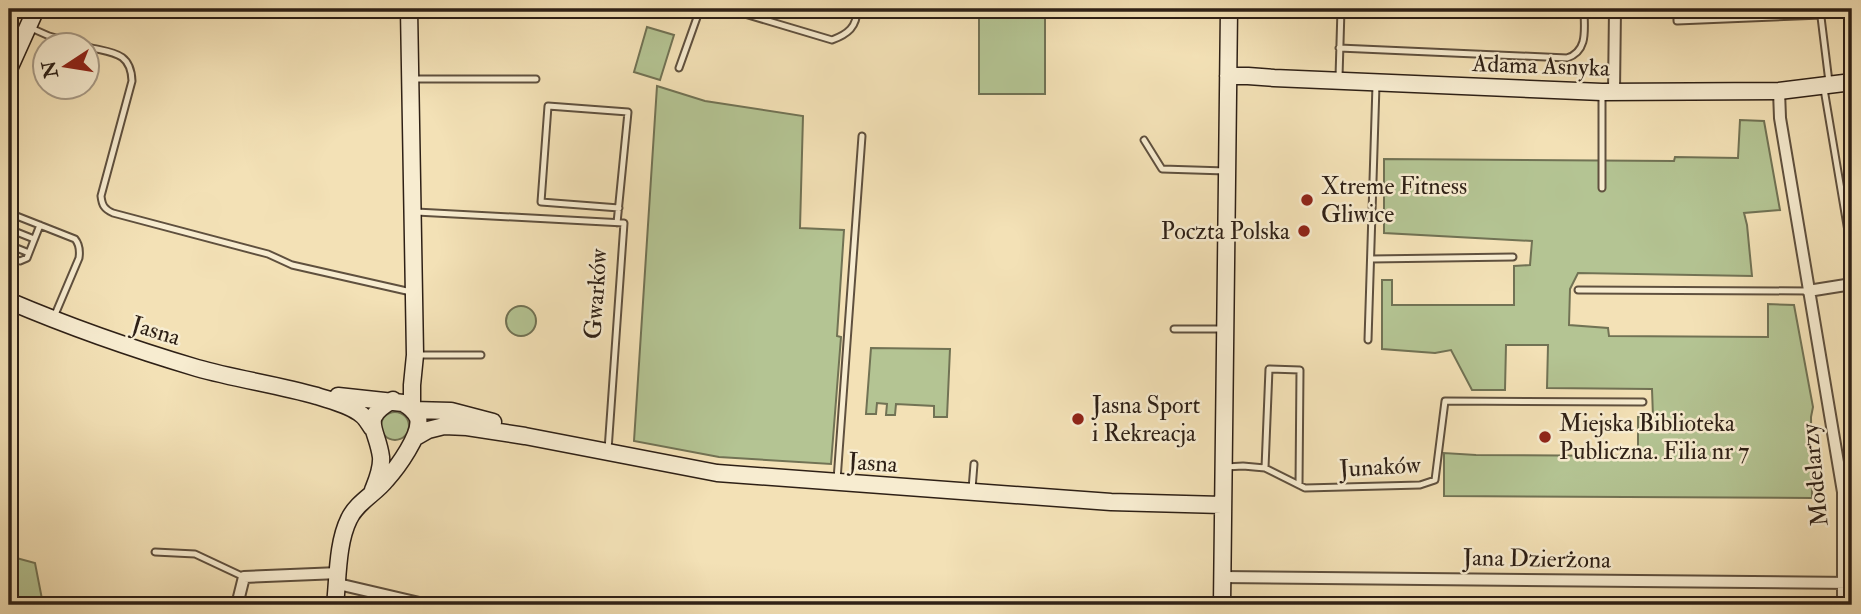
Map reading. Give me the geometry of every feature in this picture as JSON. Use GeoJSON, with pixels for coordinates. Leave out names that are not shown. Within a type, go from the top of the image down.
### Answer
{"type":"FeatureCollection","features":[{"type":"Feature","properties":{"kind":"street"},"geometry":{"type":"LineString","coordinates":[[9,69],[36,9]]}},
{"type":"Feature","properties":{"kind":"street"},"geometry":{"type":"LineString","coordinates":[[335,605],[343,536],[349,518],[385,482],[418,429],[418,419],[413,409],[412,386],[415,355],[409,9]]}},
{"type":"Feature","properties":{"kind":"street"},"geometry":{"type":"LineString","coordinates":[[1222,605],[1229,9]]}},
{"type":"Feature","properties":{"kind":"street"},"geometry":{"type":"LineString","coordinates":[[1608,91],[1615,9]]}},
{"type":"Feature","properties":{"kind":"street","name":"Adama Asnyka"},"geometry":{"type":"LineString","coordinates":[[1228,76],[1608,91],[1779,91],[1852,82]]}},
{"type":"Feature","properties":{"kind":"street","name":"Modelarzy"},"geometry":{"type":"LineString","coordinates":[[1779,91],[1780,118],[1843,492],[1848,583],[1843,605]]}},
{"type":"Feature","properties":{"kind":"street"},"geometry":{"type":"LineString","coordinates":[[1808,291],[1852,284]]}},
{"type":"Feature","properties":{"kind":"street","name":"Jasna"},"geometry":{"type":"LineString","coordinates":[[9,301],[119,344],[200,369],[294,390],[363,400],[391,401]]}},
{"type":"Feature","properties":{"kind":"street"},"geometry":{"type":"LineString","coordinates":[[372,493],[382,461],[375,434],[374,415],[381,406],[412,386]]}},
{"type":"Feature","properties":{"kind":"street","name":"Jasna"},"geometry":{"type":"LineString","coordinates":[[294,390],[351,408],[362,415],[375,434]]}},
{"type":"Feature","properties":{"kind":"street"},"geometry":{"type":"LineString","coordinates":[[391,401],[403,403],[413,409]]}},
{"type":"Feature","properties":{"kind":"street","name":"Jasna"},"geometry":{"type":"LineString","coordinates":[[413,409],[460,413],[525,436]]}},
{"type":"Feature","properties":{"kind":"street","name":"Jasna"},"geometry":{"type":"LineString","coordinates":[[413,439],[428,430],[444,426],[467,427],[717,473],[1111,502],[1222,505]]}},
{"type":"Feature","properties":{"kind":"street"},"geometry":{"type":"LineString","coordinates":[[375,434],[389,447],[402,447],[413,439]]}},
{"type":"Feature","properties":{"kind":"street"},"geometry":{"type":"LineString","coordinates":[[237,605],[244,577],[338,578],[411,603],[428,605]]}},
{"type":"Feature","properties":{"kind":"street","name":"Jana Dzierżona"},"geometry":{"type":"LineString","coordinates":[[1222,577],[1848,583]]}},
{"type":"Feature","properties":{"kind":"lane"},"geometry":{"type":"LineString","coordinates":[[679,68],[700,9]]}},
{"type":"Feature","properties":{"kind":"lane"},"geometry":{"type":"LineString","coordinates":[[728,9],[832,40],[847,35],[857,20],[857,9]]}},
{"type":"Feature","properties":{"kind":"lane"},"geometry":{"type":"LineString","coordinates":[[1339,80],[1341,9]]}},
{"type":"Feature","properties":{"kind":"lane"},"geometry":{"type":"LineString","coordinates":[[1339,48],[1567,58],[1575,55],[1583,44],[1584,9]]}},
{"type":"Feature","properties":{"kind":"lane"},"geometry":{"type":"LineString","coordinates":[[1677,9],[1677,22],[1852,11]]}},
{"type":"Feature","properties":{"kind":"lane"},"geometry":{"type":"LineString","coordinates":[[1820,12],[1826,85],[1852,255]]}},
{"type":"Feature","properties":{"kind":"lane"},"geometry":{"type":"LineString","coordinates":[[28,27],[40,32]]}},
{"type":"Feature","properties":{"kind":"lane"},"geometry":{"type":"LineString","coordinates":[[102,50],[118,54],[132,68],[132,81],[101,196],[106,210],[268,254],[292,265],[414,293]]}},
{"type":"Feature","properties":{"kind":"lane"},"geometry":{"type":"LineString","coordinates":[[411,79],[536,79]]}},
{"type":"Feature","properties":{"kind":"lane"},"geometry":{"type":"LineString","coordinates":[[1368,340],[1376,82]]}},
{"type":"Feature","properties":{"kind":"lane"},"geometry":{"type":"LineString","coordinates":[[1602,188],[1608,91]]}},
{"type":"Feature","properties":{"kind":"lane"},"geometry":{"type":"LineString","coordinates":[[617,223],[619,208],[628,112],[548,106],[541,202],[619,208]]}},
{"type":"Feature","properties":{"kind":"lane"},"geometry":{"type":"LineString","coordinates":[[837,483],[862,136]]}},
{"type":"Feature","properties":{"kind":"lane"},"geometry":{"type":"LineString","coordinates":[[1144,141],[1161,169],[1227,172]]}},
{"type":"Feature","properties":{"kind":"lane","name":"Gwarków"},"geometry":{"type":"LineString","coordinates":[[413,212],[624,223],[608,453]]}},
{"type":"Feature","properties":{"kind":"lane"},"geometry":{"type":"LineString","coordinates":[[9,213],[75,239],[80,251],[53,320]]}},
{"type":"Feature","properties":{"kind":"lane"},"geometry":{"type":"LineString","coordinates":[[9,258],[24,260],[40,225]]}},
{"type":"Feature","properties":{"kind":"lane"},"geometry":{"type":"LineString","coordinates":[[9,229],[34,240]]}},
{"type":"Feature","properties":{"kind":"lane"},"geometry":{"type":"LineString","coordinates":[[9,245],[29,253]]}},
{"type":"Feature","properties":{"kind":"lane"},"geometry":{"type":"LineString","coordinates":[[1371,259],[1513,257]]}},
{"type":"Feature","properties":{"kind":"lane"},"geometry":{"type":"LineString","coordinates":[[1578,290],[1808,291]]}},
{"type":"Feature","properties":{"kind":"lane"},"geometry":{"type":"LineString","coordinates":[[1174,329],[1225,329]]}},
{"type":"Feature","properties":{"kind":"lane"},"geometry":{"type":"LineString","coordinates":[[415,355],[481,355]]}},
{"type":"Feature","properties":{"kind":"lane"},"geometry":{"type":"LineString","coordinates":[[1265,468],[1269,369],[1300,370],[1299,485]]}},
{"type":"Feature","properties":{"kind":"lane","name":"Junaków"},"geometry":{"type":"LineString","coordinates":[[1223,468],[1265,468],[1305,488],[1420,485],[1435,480],[1445,401],[1643,402]]}},
{"type":"Feature","properties":{"kind":"lane"},"geometry":{"type":"LineString","coordinates":[[972,492],[974,464]]}},
{"type":"Feature","properties":{"kind":"lane"},"geometry":{"type":"LineString","coordinates":[[155,552],[195,554],[244,577]]}},
{"type":"Feature","properties":{"kind":"green space"},"geometry":{"type":"Polygon","coordinates":[[[979,11],[1045,11],[1045,94],[979,94],[979,11]]]}},
{"type":"Feature","properties":{"kind":"green space"},"geometry":{"type":"Polygon","coordinates":[[[647,27],[674,35],[660,80],[634,72],[647,27]]]}},
{"type":"Feature","properties":{"kind":"green space"},"geometry":{"type":"Polygon","coordinates":[[[657,86],[705,101],[803,116],[800,228],[844,230],[837,336],[841,337],[831,464],[719,457],[634,441],[657,86]]]}},
{"type":"Feature","properties":{"kind":"green space"},"geometry":{"type":"Polygon","coordinates":[[[1740,120],[1764,121],[1780,210],[1744,213],[1752,276],[1578,273],[1570,289],[1569,325],[1608,328],[1609,336],[1768,337],[1768,304],[1794,305],[1813,407],[1812,498],[1444,496],[1444,453],[1638,456],[1638,417],[1653,417],[1652,389],[1547,388],[1548,345],[1506,345],[1505,390],[1472,390],[1451,350],[1435,353],[1382,349],[1382,280],[1392,280],[1392,305],[1514,305],[1514,266],[1530,265],[1532,241],[1384,233],[1384,159],[1674,161],[1675,157],[1738,158],[1740,120]]]}},
{"type":"Feature","properties":{"kind":"green space"},"geometry":{"type":"Polygon","coordinates":[[[521,306],[532,310],[536,321],[532,332],[521,336],[510,332],[506,321],[510,310],[521,306]]]}},
{"type":"Feature","properties":{"kind":"green space"},"geometry":{"type":"Polygon","coordinates":[[[871,348],[950,349],[947,417],[934,417],[934,406],[896,404],[895,415],[886,415],[887,404],[877,403],[876,414],[866,414],[871,348]]]}},
{"type":"Feature","properties":{"kind":"green space"},"geometry":{"type":"Polygon","coordinates":[[[395,412],[405,416],[409,426],[405,436],[395,440],[385,436],[381,426],[385,416],[395,412]]]}},
{"type":"Feature","properties":{"kind":"green space"},"geometry":{"type":"Polygon","coordinates":[[[9,556],[35,563],[42,599],[34,605],[9,605],[9,556]]]}},
{"type":"Feature","properties":{"kind":"place","name":"Xtreme Fitness Gliwice"},"geometry":{"type":"Point","coordinates":[1307,200]}},
{"type":"Feature","properties":{"kind":"place","name":"Poczta Polska"},"geometry":{"type":"Point","coordinates":[1304,231]}},
{"type":"Feature","properties":{"kind":"place","name":"Jasna Sport i Rekreacja"},"geometry":{"type":"Point","coordinates":[1078,419]}},
{"type":"Feature","properties":{"kind":"place","name":"Miejska Biblioteka Publiczna. Filia nr 7"},"geometry":{"type":"Point","coordinates":[1545,437]}}]}
